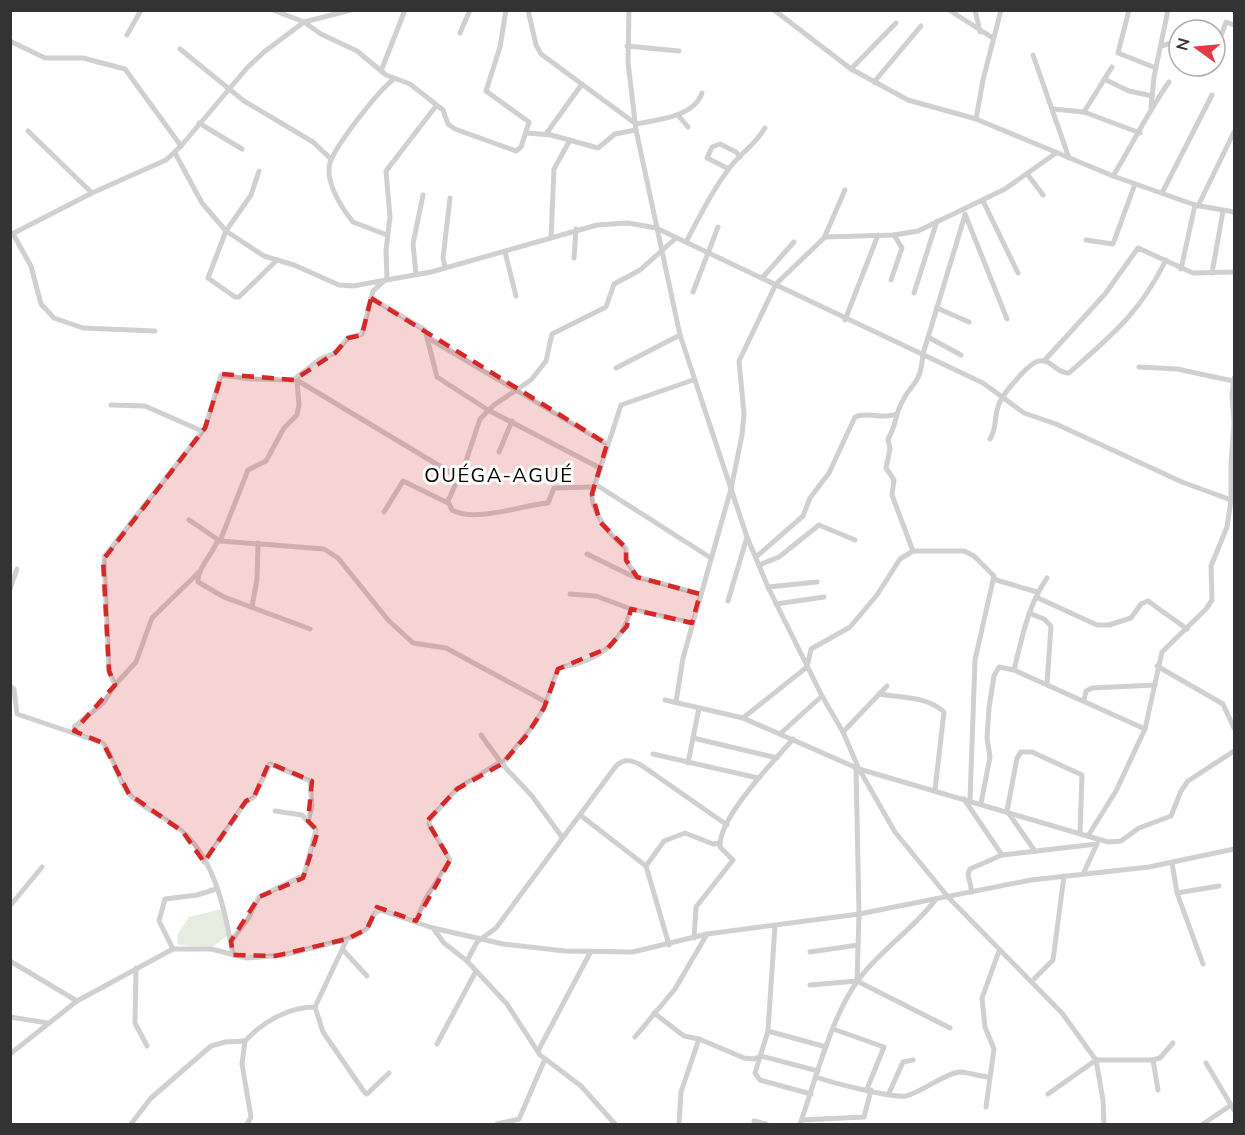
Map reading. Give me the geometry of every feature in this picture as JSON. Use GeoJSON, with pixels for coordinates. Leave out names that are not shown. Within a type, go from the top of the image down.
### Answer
{"type":"FeatureCollection","features":[{"type":"Feature","properties":{"kind":"street"},"geometry":{"type":"LineString","coordinates":[[127,35],[141,10]]}},
{"type":"Feature","properties":{"kind":"street"},"geometry":{"type":"LineString","coordinates":[[273,10],[304,22],[321,34],[357,51],[394,79],[414,87],[443,110],[448,124],[455,129],[512,149],[520,149],[527,132],[528,120],[492,97],[486,90],[500,47],[506,10]]}},
{"type":"Feature","properties":{"kind":"street"},"geometry":{"type":"LineString","coordinates":[[155,331],[83,328],[54,318],[41,304],[31,266],[12,235],[92,194],[152,168],[175,153],[228,90],[264,52],[304,22],[351,10]]}},
{"type":"Feature","properties":{"kind":"street"},"geometry":{"type":"LineString","coordinates":[[381,71],[405,10]]}},
{"type":"Feature","properties":{"kind":"street"},"geometry":{"type":"LineString","coordinates":[[460,33],[470,10]]}},
{"type":"Feature","properties":{"kind":"street"},"geometry":{"type":"LineString","coordinates":[[528,10],[538,51],[636,127]]}},
{"type":"Feature","properties":{"kind":"street"},"geometry":{"type":"LineString","coordinates":[[629,10],[627,46],[636,127],[680,335],[693,380],[747,537],[768,587],[807,667],[843,732],[857,768],[895,832],[948,897],[1062,1013],[1096,1060],[1103,1100],[1104,1125]]}},
{"type":"Feature","properties":{"kind":"street"},"geometry":{"type":"LineString","coordinates":[[774,10],[851,69],[908,100],[976,119],[1113,176],[1196,206],[1234,212]]}},
{"type":"Feature","properties":{"kind":"street"},"geometry":{"type":"LineString","coordinates":[[949,10],[980,32],[993,38]]}},
{"type":"Feature","properties":{"kind":"street"},"geometry":{"type":"LineString","coordinates":[[975,10],[980,32]]}},
{"type":"Feature","properties":{"kind":"street"},"geometry":{"type":"LineString","coordinates":[[976,119],[1001,10]]}},
{"type":"Feature","properties":{"kind":"street"},"geometry":{"type":"LineString","coordinates":[[1130,10],[1118,53],[1156,68]]}},
{"type":"Feature","properties":{"kind":"street"},"geometry":{"type":"LineString","coordinates":[[1151,107],[1156,68],[1168,10]]}},
{"type":"Feature","properties":{"kind":"street"},"geometry":{"type":"LineString","coordinates":[[851,69],[896,23]]}},
{"type":"Feature","properties":{"kind":"street"},"geometry":{"type":"LineString","coordinates":[[874,82],[921,26]]}},
{"type":"Feature","properties":{"kind":"street"},"geometry":{"type":"LineString","coordinates":[[10,41],[45,58],[83,58],[125,69],[181,146]]}},
{"type":"Feature","properties":{"kind":"street"},"geometry":{"type":"LineString","coordinates":[[1161,46],[1167,44]]}},
{"type":"Feature","properties":{"kind":"street"},"geometry":{"type":"LineString","coordinates":[[627,46],[679,51]]}},
{"type":"Feature","properties":{"kind":"street"},"geometry":{"type":"LineString","coordinates":[[180,49],[228,90],[259,112],[313,142],[331,159]]}},
{"type":"Feature","properties":{"kind":"street"},"geometry":{"type":"LineString","coordinates":[[1033,55],[1069,158]]}},
{"type":"Feature","properties":{"kind":"street"},"geometry":{"type":"LineString","coordinates":[[1084,112],[1112,68]]}},
{"type":"Feature","properties":{"kind":"street"},"geometry":{"type":"LineString","coordinates":[[387,235],[358,225],[348,216],[332,186],[328,166],[356,122],[394,79]]}},
{"type":"Feature","properties":{"kind":"street"},"geometry":{"type":"LineString","coordinates":[[1104,79],[1129,91],[1152,96]]}},
{"type":"Feature","properties":{"kind":"street"},"geometry":{"type":"LineString","coordinates":[[1113,176],[1140,133],[1151,107],[1169,82]]}},
{"type":"Feature","properties":{"kind":"street"},"geometry":{"type":"LineString","coordinates":[[546,134],[582,84]]}},
{"type":"Feature","properties":{"kind":"street"},"geometry":{"type":"LineString","coordinates":[[527,132],[546,134],[598,148],[615,134],[678,115],[697,103],[702,93]]}},
{"type":"Feature","properties":{"kind":"street"},"geometry":{"type":"LineString","coordinates":[[1162,193],[1212,95]]}},
{"type":"Feature","properties":{"kind":"street"},"geometry":{"type":"LineString","coordinates":[[387,278],[387,235],[390,218],[385,179],[387,168],[436,106]]}},
{"type":"Feature","properties":{"kind":"street"},"geometry":{"type":"LineString","coordinates":[[1053,108],[1084,112],[1140,133]]}},
{"type":"Feature","properties":{"kind":"street"},"geometry":{"type":"LineString","coordinates":[[678,115],[688,127]]}},
{"type":"Feature","properties":{"kind":"street"},"geometry":{"type":"LineString","coordinates":[[199,123],[242,149]]}},
{"type":"Feature","properties":{"kind":"street"},"geometry":{"type":"LineString","coordinates":[[686,242],[731,166],[758,141],[765,128]]}},
{"type":"Feature","properties":{"kind":"street"},"geometry":{"type":"LineString","coordinates":[[28,131],[92,194]]}},
{"type":"Feature","properties":{"kind":"street"},"geometry":{"type":"LineString","coordinates":[[1180,269],[1196,206],[1234,132]]}},
{"type":"Feature","properties":{"kind":"street"},"geometry":{"type":"LineString","coordinates":[[551,237],[554,169],[570,141]]}},
{"type":"Feature","properties":{"kind":"street"},"geometry":{"type":"LineString","coordinates":[[731,166],[709,160],[706,156],[714,145],[720,144],[736,152],[740,157]]}},
{"type":"Feature","properties":{"kind":"street"},"geometry":{"type":"LineString","coordinates":[[727,148],[731,166]]}},
{"type":"Feature","properties":{"kind":"street"},"geometry":{"type":"LineString","coordinates":[[175,153],[202,203],[226,231],[258,252],[339,285],[353,285],[416,274],[505,252],[576,229],[620,223],[656,228],[762,277],[845,320],[983,383],[1024,413],[1056,424],[1182,482],[1233,501]]}},
{"type":"Feature","properties":{"kind":"street"},"geometry":{"type":"LineString","coordinates":[[824,238],[894,235],[918,231],[937,221],[964,213],[1028,175],[1056,153]]}},
{"type":"Feature","properties":{"kind":"street"},"geometry":{"type":"LineString","coordinates":[[259,171],[251,195],[226,231],[208,275],[213,282],[234,297],[243,294],[277,260]]}},
{"type":"Feature","properties":{"kind":"street"},"geometry":{"type":"LineString","coordinates":[[1028,175],[1043,195]]}},
{"type":"Feature","properties":{"kind":"street"},"geometry":{"type":"LineString","coordinates":[[1086,240],[1113,244],[1135,184]]}},
{"type":"Feature","properties":{"kind":"street"},"geometry":{"type":"LineString","coordinates":[[676,702],[692,623],[731,489],[744,414],[738,367],[747,341],[776,284],[824,238],[845,190]]}},
{"type":"Feature","properties":{"kind":"street"},"geometry":{"type":"LineString","coordinates":[[416,274],[413,244],[423,195]]}},
{"type":"Feature","properties":{"kind":"street"},"geometry":{"type":"LineString","coordinates":[[445,267],[443,258],[450,198]]}},
{"type":"Feature","properties":{"kind":"street"},"geometry":{"type":"LineString","coordinates":[[983,201],[1018,273]]}},
{"type":"Feature","properties":{"kind":"street"},"geometry":{"type":"LineString","coordinates":[[1212,273],[1222,211]]}},
{"type":"Feature","properties":{"kind":"street"},"geometry":{"type":"LineString","coordinates":[[913,551],[892,495],[894,480],[886,468],[890,449],[888,439],[896,426],[896,414],[905,396],[919,380],[923,354],[964,213]]}},
{"type":"Feature","properties":{"kind":"street"},"geometry":{"type":"LineString","coordinates":[[964,213],[1007,319]]}},
{"type":"Feature","properties":{"kind":"street"},"geometry":{"type":"LineString","coordinates":[[914,293],[937,221]]}},
{"type":"Feature","properties":{"kind":"street"},"geometry":{"type":"LineString","coordinates":[[693,292],[718,227]]}},
{"type":"Feature","properties":{"kind":"street"},"geometry":{"type":"LineString","coordinates":[[574,258],[576,229]]}},
{"type":"Feature","properties":{"kind":"street"},"geometry":{"type":"LineString","coordinates":[[845,320],[878,235]]}},
{"type":"Feature","properties":{"kind":"street"},"geometry":{"type":"LineString","coordinates":[[891,279],[902,248],[902,244],[894,235]]}},
{"type":"Feature","properties":{"kind":"street"},"geometry":{"type":"LineString","coordinates":[[448,503],[478,423],[488,410],[527,384],[546,361],[553,333],[606,307],[614,284],[635,274],[676,238]]}},
{"type":"Feature","properties":{"kind":"street"},"geometry":{"type":"LineString","coordinates":[[762,277],[794,242]]}},
{"type":"Feature","properties":{"kind":"street"},"geometry":{"type":"LineString","coordinates":[[1044,361],[1105,294],[1136,249],[1142,248],[1180,269],[1193,273],[1234,272]]}},
{"type":"Feature","properties":{"kind":"street"},"geometry":{"type":"LineString","coordinates":[[505,252],[516,296]]}},
{"type":"Feature","properties":{"kind":"street"},"geometry":{"type":"LineString","coordinates":[[990,439],[995,429],[997,410],[1002,396],[1035,362],[1044,361],[1064,374],[1069,373],[1128,320],[1146,297],[1166,260]]}},
{"type":"Feature","properties":{"kind":"street"},"geometry":{"type":"LineString","coordinates":[[296,380],[320,359],[335,353],[348,338],[362,334],[375,288],[387,278]]}},
{"type":"Feature","properties":{"kind":"street"},"geometry":{"type":"LineString","coordinates":[[371,298],[418,324],[428,338],[607,444]]}},
{"type":"Feature","properties":{"kind":"street"},"geometry":{"type":"LineString","coordinates":[[937,308],[969,322]]}},
{"type":"Feature","properties":{"kind":"street"},"geometry":{"type":"LineString","coordinates":[[616,368],[680,335]]}},
{"type":"Feature","properties":{"kind":"street"},"geometry":{"type":"LineString","coordinates":[[928,337],[961,356]]}},
{"type":"Feature","properties":{"kind":"street"},"geometry":{"type":"LineString","coordinates":[[428,338],[434,373],[437,377],[488,410],[600,468]]}},
{"type":"Feature","properties":{"kind":"street"},"geometry":{"type":"LineString","coordinates":[[1088,836],[1125,774],[1145,729],[1157,666],[1165,649],[1187,629],[1212,600],[1211,566],[1225,533],[1233,501],[1231,464],[1234,380],[1177,369],[1139,367]]}},
{"type":"Feature","properties":{"kind":"street"},"geometry":{"type":"LineString","coordinates":[[115,685],[109,670],[104,557],[202,432],[222,374],[251,379],[296,380],[458,477]]}},
{"type":"Feature","properties":{"kind":"street"},"geometry":{"type":"LineString","coordinates":[[78,734],[74,731],[74,727],[104,702],[115,685],[136,662],[152,618],[200,572],[211,557],[248,470],[266,461],[284,428],[299,412],[296,380]]}},
{"type":"Feature","properties":{"kind":"street"},"geometry":{"type":"LineString","coordinates":[[637,577],[627,562],[626,548],[600,521],[598,512],[592,503],[594,486],[621,405],[693,380]]}},
{"type":"Feature","properties":{"kind":"street"},"geometry":{"type":"LineString","coordinates":[[111,405],[145,406],[202,432]]}},
{"type":"Feature","properties":{"kind":"street"},"geometry":{"type":"LineString","coordinates":[[756,557],[803,516],[810,498],[829,473],[855,417],[861,415],[884,417],[896,414]]}},
{"type":"Feature","properties":{"kind":"street"},"geometry":{"type":"LineString","coordinates":[[499,453],[512,421]]}},
{"type":"Feature","properties":{"kind":"street"},"geometry":{"type":"LineString","coordinates":[[384,512],[403,481],[448,503],[452,510],[461,514],[495,513],[548,502],[554,488],[594,486],[711,558]]}},
{"type":"Feature","properties":{"kind":"street"},"geometry":{"type":"LineString","coordinates":[[189,520],[219,540],[324,549],[332,553],[363,586],[388,620],[413,643],[446,648],[546,702]]}},
{"type":"Feature","properties":{"kind":"street"},"geometry":{"type":"LineString","coordinates":[[759,565],[779,557],[819,525],[855,540]]}},
{"type":"Feature","properties":{"kind":"street"},"geometry":{"type":"LineString","coordinates":[[728,601],[747,537]]}},
{"type":"Feature","properties":{"kind":"street"},"geometry":{"type":"LineString","coordinates":[[252,607],[258,543]]}},
{"type":"Feature","properties":{"kind":"street"},"geometry":{"type":"LineString","coordinates":[[743,718],[807,667],[811,649],[850,627],[877,595],[900,559],[913,551],[964,551],[991,570],[993,579],[975,660],[967,798],[1002,855]]}},
{"type":"Feature","properties":{"kind":"street"},"geometry":{"type":"LineString","coordinates":[[586,554],[637,577],[700,594]]}},
{"type":"Feature","properties":{"kind":"street"},"geometry":{"type":"LineString","coordinates":[[10,589],[17,569]]}},
{"type":"Feature","properties":{"kind":"street"},"geometry":{"type":"LineString","coordinates":[[200,572],[198,582],[224,597],[309,629]]}},
{"type":"Feature","properties":{"kind":"street"},"geometry":{"type":"LineString","coordinates":[[1014,669],[1036,594],[1047,578]]}},
{"type":"Feature","properties":{"kind":"street"},"geometry":{"type":"LineString","coordinates":[[993,579],[1036,594],[1103,626],[1131,618],[1141,604],[1148,601],[1187,629]]}},
{"type":"Feature","properties":{"kind":"street"},"geometry":{"type":"LineString","coordinates":[[768,587],[817,582]]}},
{"type":"Feature","properties":{"kind":"street"},"geometry":{"type":"LineString","coordinates":[[570,594],[596,596],[631,609],[692,623]]}},
{"type":"Feature","properties":{"kind":"street"},"geometry":{"type":"LineString","coordinates":[[776,604],[824,597]]}},
{"type":"Feature","properties":{"kind":"street"},"geometry":{"type":"LineString","coordinates":[[416,921],[426,898],[450,860],[429,824],[430,819],[457,789],[501,763],[534,725],[546,702],[558,669],[598,656],[608,648],[627,626],[631,609]]}},
{"type":"Feature","properties":{"kind":"street"},"geometry":{"type":"LineString","coordinates":[[1029,614],[1044,619],[1051,626],[1047,684]]}},
{"type":"Feature","properties":{"kind":"street"},"geometry":{"type":"LineString","coordinates":[[1157,666],[1223,704],[1234,728]]}},
{"type":"Feature","properties":{"kind":"street"},"geometry":{"type":"LineString","coordinates":[[981,803],[990,757],[987,727],[994,676],[999,667],[1014,669],[1145,729]]}},
{"type":"Feature","properties":{"kind":"street"},"geometry":{"type":"LineString","coordinates":[[10,686],[14,689],[14,714],[103,743],[129,794],[141,805],[183,832],[204,862],[216,889],[224,909],[233,955]]}},
{"type":"Feature","properties":{"kind":"street"},"geometry":{"type":"LineString","coordinates":[[843,732],[887,686]]}},
{"type":"Feature","properties":{"kind":"street"},"geometry":{"type":"LineString","coordinates":[[1084,700],[1086,691],[1092,688],[1155,686]]}},
{"type":"Feature","properties":{"kind":"street"},"geometry":{"type":"LineString","coordinates":[[880,694],[908,697],[944,712],[935,790]]}},
{"type":"Feature","properties":{"kind":"street"},"geometry":{"type":"LineString","coordinates":[[780,733],[822,696]]}},
{"type":"Feature","properties":{"kind":"street"},"geometry":{"type":"LineString","coordinates":[[665,700],[743,718],[857,768],[967,798],[1088,836],[1098,842]]}},
{"type":"Feature","properties":{"kind":"street"},"geometry":{"type":"LineString","coordinates":[[688,763],[699,708]]}},
{"type":"Feature","properties":{"kind":"street"},"geometry":{"type":"LineString","coordinates":[[482,735],[501,763],[532,796],[562,837]]}},
{"type":"Feature","properties":{"kind":"street"},"geometry":{"type":"LineString","coordinates":[[693,738],[777,758]]}},
{"type":"Feature","properties":{"kind":"street"},"geometry":{"type":"LineString","coordinates":[[720,843],[727,825],[758,778],[793,739]]}},
{"type":"Feature","properties":{"kind":"street"},"geometry":{"type":"LineString","coordinates":[[972,892],[969,869],[1002,855],[1098,842],[1116,843],[1139,828],[1172,816],[1180,791],[1188,781],[1234,751]]}},
{"type":"Feature","properties":{"kind":"street"},"geometry":{"type":"LineString","coordinates":[[1035,851],[1007,811],[1018,754],[1032,752],[1082,775],[1080,834]]}},
{"type":"Feature","properties":{"kind":"street"},"geometry":{"type":"LineString","coordinates":[[653,754],[758,778]]}},
{"type":"Feature","properties":{"kind":"street"},"geometry":{"type":"LineString","coordinates":[[467,961],[480,939],[496,928],[562,837],[623,760],[631,760],[727,825]]}},
{"type":"Feature","properties":{"kind":"street"},"geometry":{"type":"LineString","coordinates":[[204,862],[245,803],[254,797],[270,764],[310,782],[312,806],[308,820]]}},
{"type":"Feature","properties":{"kind":"street"},"geometry":{"type":"LineString","coordinates":[[857,768],[859,914],[857,981]]}},
{"type":"Feature","properties":{"kind":"street"},"geometry":{"type":"LineString","coordinates":[[231,941],[248,919],[260,897],[303,877],[317,834],[302,815],[275,811]]}},
{"type":"Feature","properties":{"kind":"street"},"geometry":{"type":"LineString","coordinates":[[580,814],[646,866],[669,945]]}},
{"type":"Feature","properties":{"kind":"street"},"geometry":{"type":"LineString","coordinates":[[646,866],[664,841],[685,832],[713,844],[720,843]]}},
{"type":"Feature","properties":{"kind":"street"},"geometry":{"type":"LineString","coordinates":[[1083,874],[1098,842]]}},
{"type":"Feature","properties":{"kind":"street"},"geometry":{"type":"LineString","coordinates":[[694,938],[696,907],[733,860],[720,843]]}},
{"type":"Feature","properties":{"kind":"street"},"geometry":{"type":"LineString","coordinates":[[10,1054],[77,1001],[173,949],[198,948],[233,955],[275,957],[347,939],[367,929],[375,913],[380,910],[433,928],[503,944],[633,952],[707,934],[859,914],[1064,876],[1172,863],[1234,849]]}},
{"type":"Feature","properties":{"kind":"street"},"geometry":{"type":"LineString","coordinates":[[1172,863],[1177,893],[1203,964]]}},
{"type":"Feature","properties":{"kind":"street"},"geometry":{"type":"LineString","coordinates":[[10,906],[42,867]]}},
{"type":"Feature","properties":{"kind":"street"},"geometry":{"type":"LineString","coordinates":[[1032,981],[1051,964],[1054,956],[1064,876]]}},
{"type":"Feature","properties":{"kind":"street"},"geometry":{"type":"LineString","coordinates":[[1177,893],[1219,886]]}},
{"type":"Feature","properties":{"kind":"street"},"geometry":{"type":"LineString","coordinates":[[173,949],[159,921],[165,899],[197,895],[216,889]]}},
{"type":"Feature","properties":{"kind":"street"},"geometry":{"type":"LineString","coordinates":[[833,1029],[884,1047],[869,1089],[864,1117],[801,1123],[833,1029],[857,981],[880,954],[936,900]]}},
{"type":"Feature","properties":{"kind":"street"},"geometry":{"type":"LineString","coordinates":[[775,925],[768,1031],[755,1073],[757,1078],[810,1094]]}},
{"type":"Feature","properties":{"kind":"street"},"geometry":{"type":"LineString","coordinates":[[433,928],[444,943],[467,961],[507,1004],[545,1059],[581,1086],[615,1125]]}},
{"type":"Feature","properties":{"kind":"street"},"geometry":{"type":"LineString","coordinates":[[496,928],[503,944]]}},
{"type":"Feature","properties":{"kind":"street"},"geometry":{"type":"LineString","coordinates":[[635,1037],[675,988],[707,934]]}},
{"type":"Feature","properties":{"kind":"street"},"geometry":{"type":"LineString","coordinates":[[347,939],[344,951],[315,1007],[323,1032],[365,1094],[389,1073]]}},
{"type":"Feature","properties":{"kind":"street"},"geometry":{"type":"LineString","coordinates":[[810,952],[858,945]]}},
{"type":"Feature","properties":{"kind":"street"},"geometry":{"type":"LineString","coordinates":[[344,951],[367,976]]}},
{"type":"Feature","properties":{"kind":"street"},"geometry":{"type":"LineString","coordinates":[[538,1051],[591,951]]}},
{"type":"Feature","properties":{"kind":"street"},"geometry":{"type":"LineString","coordinates":[[986,1107],[990,1093],[988,1077],[994,1049],[985,1027],[982,998],[985,983],[999,951]]}},
{"type":"Feature","properties":{"kind":"street"},"geometry":{"type":"LineString","coordinates":[[10,962],[77,1001]]}},
{"type":"Feature","properties":{"kind":"street"},"geometry":{"type":"LineString","coordinates":[[136,968],[135,1023],[147,1046]]}},
{"type":"Feature","properties":{"kind":"street"},"geometry":{"type":"LineString","coordinates":[[437,1044],[476,971]]}},
{"type":"Feature","properties":{"kind":"street"},"geometry":{"type":"LineString","coordinates":[[810,985],[857,981],[950,1028]]}},
{"type":"Feature","properties":{"kind":"street"},"geometry":{"type":"LineString","coordinates":[[131,1125],[151,1098],[211,1046],[225,1042],[245,1041],[276,1017],[304,1007],[315,1007]]}},
{"type":"Feature","properties":{"kind":"street"},"geometry":{"type":"LineString","coordinates":[[654,1013],[680,1034],[699,1039],[744,1059],[761,1056],[817,1074],[849,1088],[908,1095],[961,1072],[988,1077]]}},
{"type":"Feature","properties":{"kind":"street"},"geometry":{"type":"LineString","coordinates":[[10,1017],[48,1023]]}},
{"type":"Feature","properties":{"kind":"street"},"geometry":{"type":"LineString","coordinates":[[768,1031],[826,1047]]}},
{"type":"Feature","properties":{"kind":"street"},"geometry":{"type":"LineString","coordinates":[[679,1125],[681,1092],[699,1039]]}},
{"type":"Feature","properties":{"kind":"street"},"geometry":{"type":"LineString","coordinates":[[245,1041],[242,1064],[251,1117],[247,1125]]}},
{"type":"Feature","properties":{"kind":"street"},"geometry":{"type":"LineString","coordinates":[[1048,1094],[1096,1060],[1153,1060],[1160,1058],[1173,1043]]}},
{"type":"Feature","properties":{"kind":"street"},"geometry":{"type":"LineString","coordinates":[[496,1125],[519,1119],[545,1059]]}},
{"type":"Feature","properties":{"kind":"street"},"geometry":{"type":"LineString","coordinates":[[889,1093],[903,1062],[913,1060]]}},
{"type":"Feature","properties":{"kind":"street"},"geometry":{"type":"LineString","coordinates":[[1153,1060],[1158,1090]]}},
{"type":"Feature","properties":{"kind":"street"},"geometry":{"type":"LineString","coordinates":[[1203,1125],[1233,1108],[1206,1063]]}},
{"type":"Feature","properties":{"kind":"street"},"geometry":{"type":"LineString","coordinates":[[754,1121],[766,1125]]}},
{"type":"Feature","properties":{"kind":"highlighted area"},"geometry":{"type":"Polygon","coordinates":[[[371,298],[607,444],[592,494],[600,522],[626,548],[626,560],[637,577],[700,594],[692,623],[631,609],[627,626],[608,648],[558,669],[544,708],[526,736],[502,764],[457,789],[427,821],[450,860],[416,921],[377,907],[367,929],[347,939],[275,956],[233,955],[231,941],[259,897],[303,878],[318,831],[308,821],[312,781],[269,763],[254,797],[246,801],[204,862],[183,832],[129,794],[103,743],[74,731],[115,685],[109,671],[103,560],[205,428],[222,374],[294,380],[335,353],[348,338],[362,335],[371,298]]]}},
{"type":"Feature","properties":{"kind":"shaded area"},"geometry":{"type":"Polygon","coordinates":[[[222,909],[228,935],[212,947],[178,945],[177,935],[189,917],[222,909]]]}},
{"type":"Feature","properties":{"kind":"district","name":"OUÉGA-AGUÉ"},"geometry":{"type":"Point","coordinates":[499,475]}}]}
